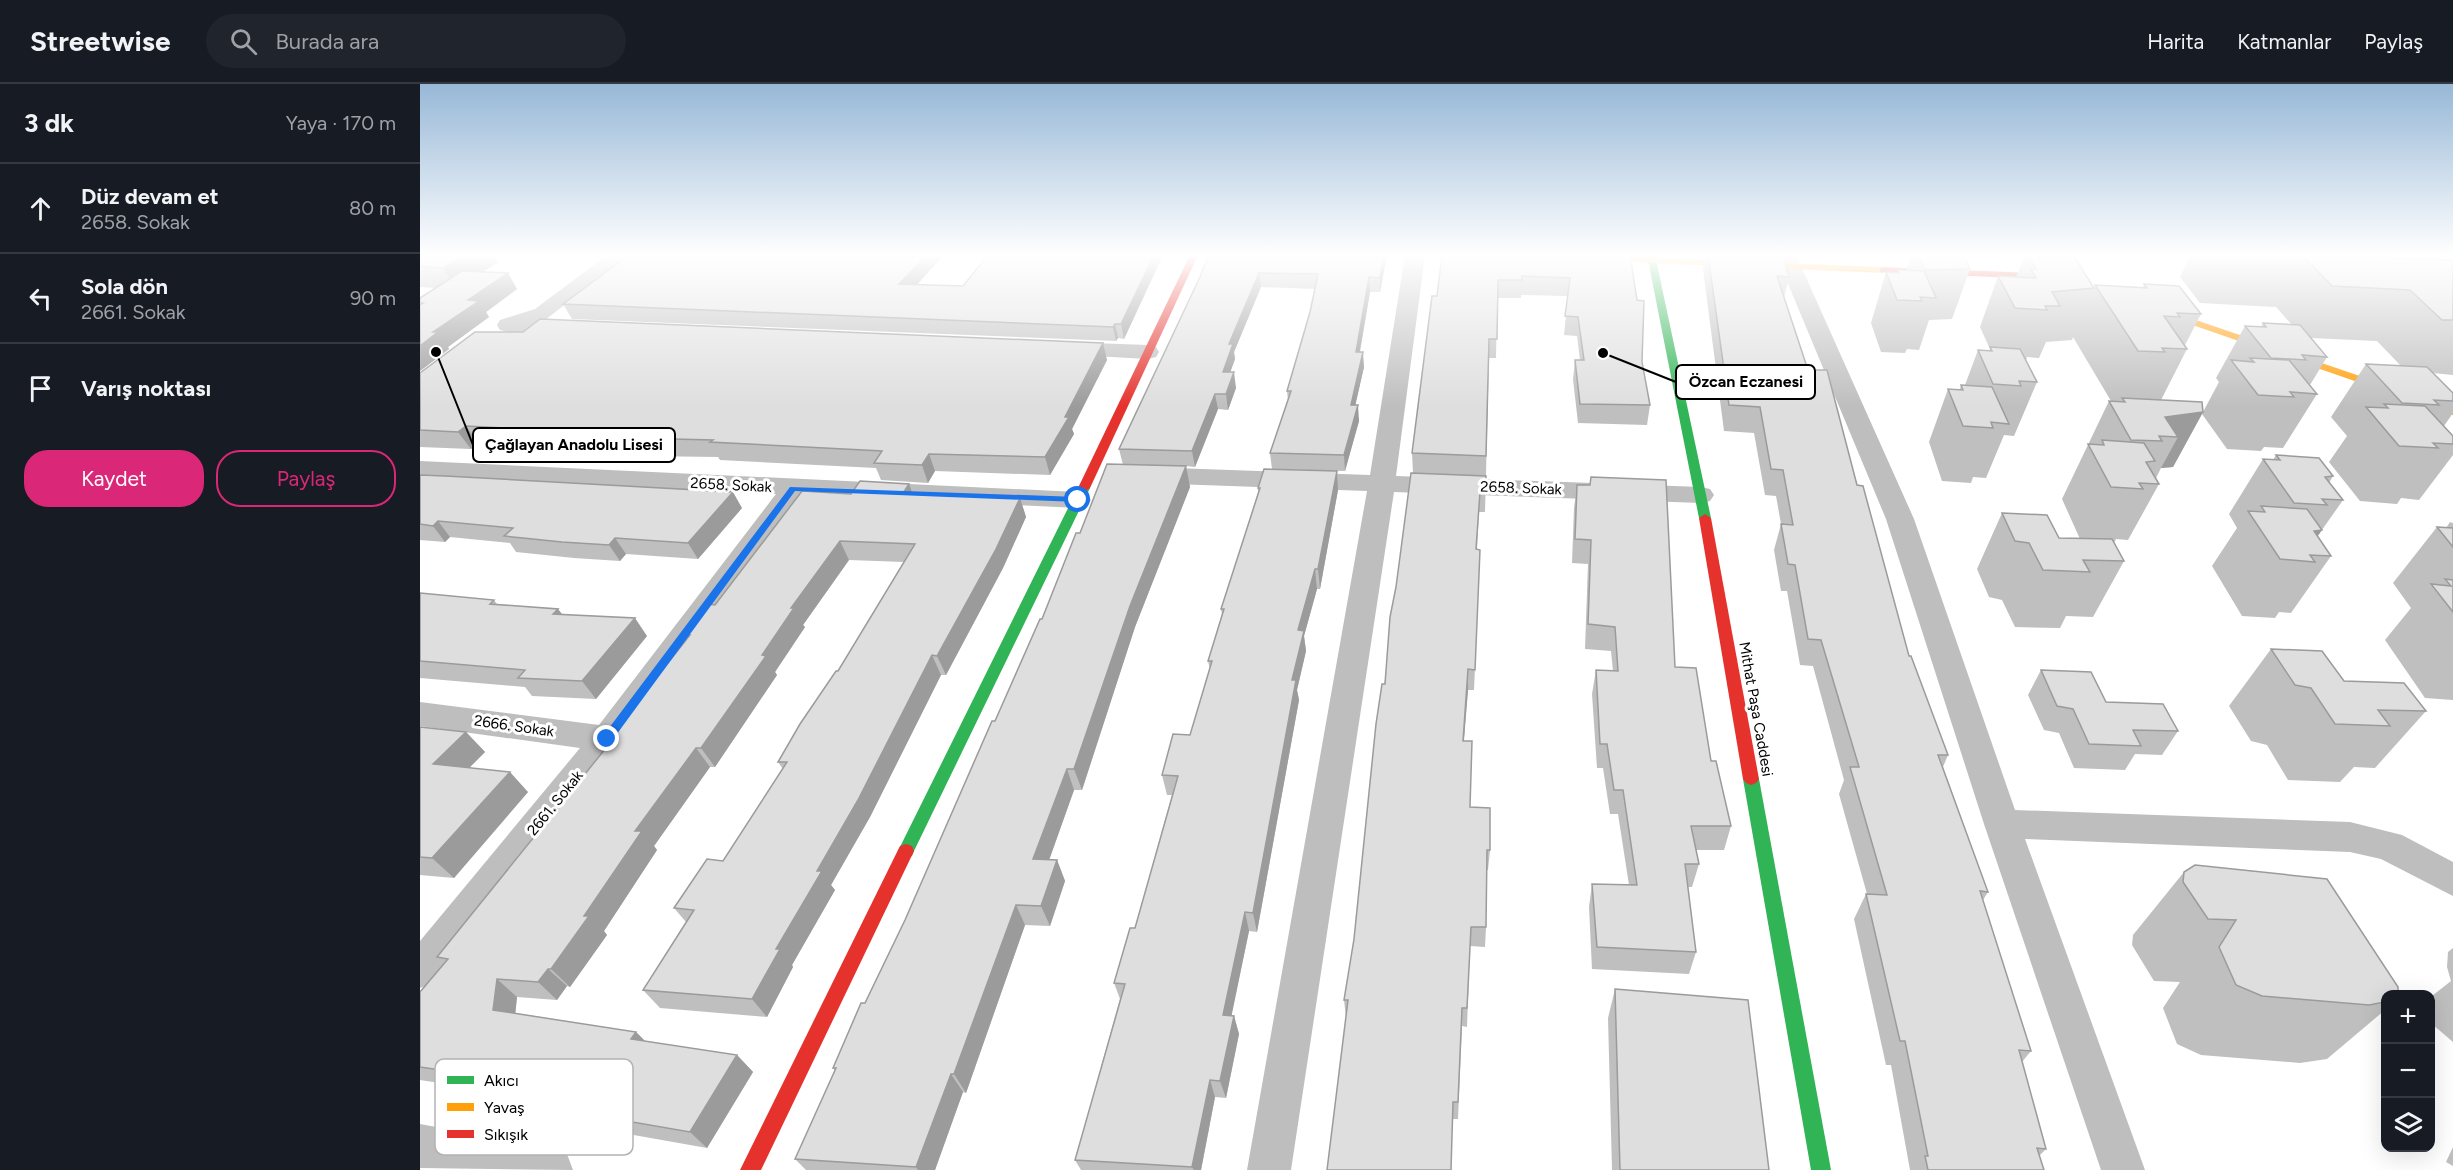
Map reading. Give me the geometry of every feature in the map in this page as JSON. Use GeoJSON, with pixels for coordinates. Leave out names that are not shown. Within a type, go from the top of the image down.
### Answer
{"type":"FeatureCollection","features":[{"type":"Feature","properties":{"kind":"street"},"geometry":{"type":"LineString","coordinates":[[554,306],[543,314],[499,330],[591,329]]}},
{"type":"Feature","properties":{"kind":"street"},"geometry":{"type":"LineString","coordinates":[[750,1170],[1078,500],[1109,474],[1148,352],[1170,306]]}},
{"type":"Feature","properties":{"kind":"street"},"geometry":{"type":"LineString","coordinates":[[1269,1170],[1382,482],[1408,306]]}},
{"type":"Feature","properties":{"kind":"street","name":"Mithat Paşa Caddesi"},"geometry":{"type":"LineString","coordinates":[[1661,306],[1701,495],[1821,1170]]}},
{"type":"Feature","properties":{"kind":"street"},"geometry":{"type":"LineString","coordinates":[[1808,306],[1900,519],[2002,824],[2123,1170]]}},
{"type":"Feature","properties":{"kind":"street"},"geometry":{"type":"LineString","coordinates":[[2143,306],[2453,412]]}},
{"type":"Feature","properties":{"kind":"street"},"geometry":{"type":"LineString","coordinates":[[1041,348],[1148,352]]}},
{"type":"Feature","properties":{"kind":"street","name":"2658. Sokak"},"geometry":{"type":"LineString","coordinates":[[420,470],[793,489],[1078,500]]}},
{"type":"Feature","properties":{"kind":"street","name":"2658. Sokak"},"geometry":{"type":"LineString","coordinates":[[1109,474],[1701,495]]}},
{"type":"Feature","properties":{"kind":"street","name":"2661. Sokak"},"geometry":{"type":"LineString","coordinates":[[420,970],[607,739],[793,489]]}},
{"type":"Feature","properties":{"kind":"street","name":"2666. Sokak"},"geometry":{"type":"LineString","coordinates":[[420,714],[607,739]]}},
{"type":"Feature","properties":{"kind":"street"},"geometry":{"type":"LineString","coordinates":[[2002,824],[2350,837],[2389,846],[2453,880]]}},
{"type":"Feature","properties":{"kind":"street"},"geometry":{"type":"LineString","coordinates":[[420,1146],[435,1149]]}},
{"type":"Feature","properties":{"kind":"street"},"geometry":{"type":"LineString","coordinates":[[469,1155],[551,1170]]}},
{"type":"Feature","properties":{"kind":"building"},"geometry":{"type":"Polygon","coordinates":[[[420,306],[472,306],[433,332],[438,332],[420,346],[420,306]]]}},
{"type":"Feature","properties":{"kind":"building"},"geometry":{"type":"Polygon","coordinates":[[[603,306],[1130,306],[1121,324],[1115,324],[1113,327],[603,306]]]}},
{"type":"Feature","properties":{"kind":"building"},"geometry":{"type":"Polygon","coordinates":[[[1186,306],[1245,306],[1229,344],[1233,344],[1223,372],[1234,372],[1226,394],[1215,394],[1192,451],[1119,449],[1186,306]]]}},
{"type":"Feature","properties":{"kind":"building"},"geometry":{"type":"Polygon","coordinates":[[[1311,306],[1364,306],[1356,352],[1363,352],[1351,405],[1358,405],[1344,455],[1270,453],[1291,391],[1287,391],[1311,306]]]}},
{"type":"Feature","properties":{"kind":"building"},"geometry":{"type":"Polygon","coordinates":[[[1431,306],[1498,306],[1497,339],[1489,339],[1486,456],[1412,453],[1431,306]]]}},
{"type":"Feature","properties":{"kind":"building"},"geometry":{"type":"Polygon","coordinates":[[[1566,306],[1644,306],[1642,362],[1650,405],[1580,404],[1575,360],[1584,360],[1578,317],[1565,316],[1566,306]]]}},
{"type":"Feature","properties":{"kind":"building"},"geometry":{"type":"Polygon","coordinates":[[[1715,306],[1787,306],[1808,370],[1827,370],[1857,485],[1863,486],[1909,656],[1911,656],[1948,755],[1938,755],[1988,892],[1980,891],[2031,1051],[2019,1050],[2046,1149],[2037,1148],[2044,1170],[1928,1170],[1925,1156],[1928,1156],[1905,1041],[1900,1041],[1866,894],[1887,895],[1850,767],[1859,767],[1821,640],[1808,639],[1795,565],[1788,564],[1781,524],[1793,525],[1783,470],[1771,469],[1760,407],[1729,405],[1715,306]]]}},
{"type":"Feature","properties":{"kind":"building"},"geometry":{"type":"Polygon","coordinates":[[[2014,306],[2060,306],[2045,306],[2047,310],[2015,308],[2014,306]]]}},
{"type":"Feature","properties":{"kind":"building"},"geometry":{"type":"Polygon","coordinates":[[[2108,306],[2194,306],[2201,314],[2177,313],[2180,317],[2164,316],[2187,349],[2162,348],[2165,352],[2138,351],[2108,306]]]}},
{"type":"Feature","properties":{"kind":"building"},"geometry":{"type":"Polygon","coordinates":[[[2427,306],[2453,306],[2453,320],[2442,320],[2427,306]]]}},
{"type":"Feature","properties":{"kind":"building"},"geometry":{"type":"Polygon","coordinates":[[[540,319],[1103,343],[1065,417],[1069,417],[1045,457],[929,454],[922,465],[874,463],[882,451],[710,442],[713,440],[631,438],[466,426],[458,432],[420,430],[420,373],[475,332],[523,332],[540,319]]]}},
{"type":"Feature","properties":{"kind":"building"},"geometry":{"type":"Polygon","coordinates":[[[2263,323],[2300,325],[2327,357],[2302,355],[2306,360],[2271,358],[2245,326],[2266,327],[2263,323]]]}},
{"type":"Feature","properties":{"kind":"building"},"geometry":{"type":"Polygon","coordinates":[[[1990,347],[2020,349],[2037,382],[2019,381],[2021,386],[1993,384],[1978,350],[1992,351],[1990,347]]]}},
{"type":"Feature","properties":{"kind":"building"},"geometry":{"type":"Polygon","coordinates":[[[2250,358],[2289,360],[2317,394],[2290,392],[2294,397],[2258,395],[2231,360],[2254,362],[2250,358]]]}},
{"type":"Feature","properties":{"kind":"building"},"geometry":{"type":"Polygon","coordinates":[[[2366,364],[2427,367],[2453,393],[2453,401],[2434,400],[2439,405],[2402,403],[2366,364]]]}},
{"type":"Feature","properties":{"kind":"building"},"geometry":{"type":"Polygon","coordinates":[[[1961,385],[1992,387],[2009,424],[1991,422],[1993,428],[1963,426],[1948,389],[1963,390],[1961,385]]]}},
{"type":"Feature","properties":{"kind":"building"},"geometry":{"type":"Polygon","coordinates":[[[2122,398],[2202,402],[2203,412],[2165,417],[2178,437],[2159,436],[2162,441],[2131,440],[2109,401],[2125,402],[2122,398]]]}},
{"type":"Feature","properties":{"kind":"building"},"geometry":{"type":"Polygon","coordinates":[[[2384,404],[2425,406],[2453,436],[2453,444],[2433,443],[2438,448],[2399,446],[2366,407],[2388,408],[2384,404]]]}},
{"type":"Feature","properties":{"kind":"building"},"geometry":{"type":"Polygon","coordinates":[[[2102,440],[2144,443],[2155,461],[2146,462],[2159,484],[2139,483],[2143,489],[2111,487],[2088,444],[2104,445],[2102,440]]]}},
{"type":"Feature","properties":{"kind":"building"},"geometry":{"type":"Polygon","coordinates":[[[2276,455],[2319,458],[2333,476],[2325,477],[2343,500],[2322,499],[2327,505],[2294,503],[2263,459],[2280,460],[2276,455]]]}},
{"type":"Feature","properties":{"kind":"building"},"geometry":{"type":"Polygon","coordinates":[[[1107,464],[1186,466],[1130,606],[1074,769],[1067,769],[1033,859],[1057,860],[1041,906],[1016,905],[954,1074],[951,1074],[916,1167],[795,1159],[836,1068],[833,1068],[861,1003],[865,1003],[905,920],[992,721],[995,721],[1040,619],[1042,619],[1076,533],[1080,533],[1107,464]]]}},
{"type":"Feature","properties":{"kind":"building"},"geometry":{"type":"Polygon","coordinates":[[[1264,469],[1337,471],[1318,569],[1315,569],[1298,630],[1304,631],[1292,680],[1296,680],[1253,913],[1245,912],[1223,1015],[1234,1016],[1220,1081],[1210,1080],[1192,1167],[1075,1160],[1125,984],[1114,983],[1130,928],[1135,928],[1178,776],[1162,775],[1173,734],[1190,735],[1212,661],[1208,661],[1224,609],[1221,609],[1264,469]]]}},
{"type":"Feature","properties":{"kind":"building"},"geometry":{"type":"Polygon","coordinates":[[[1411,473],[1486,476],[1485,492],[1480,492],[1476,549],[1480,550],[1475,670],[1468,669],[1463,741],[1472,741],[1470,807],[1490,808],[1486,927],[1471,927],[1467,1008],[1462,1008],[1458,1102],[1453,1102],[1451,1170],[1327,1170],[1348,1000],[1344,1000],[1354,939],[1376,724],[1382,684],[1385,684],[1390,617],[1411,473]]]}},
{"type":"Feature","properties":{"kind":"building"},"geometry":{"type":"Polygon","coordinates":[[[420,475],[733,492],[688,543],[615,538],[609,545],[504,536],[513,528],[438,521],[433,526],[420,524],[420,475]]]}},
{"type":"Feature","properties":{"kind":"building"},"geometry":{"type":"Polygon","coordinates":[[[1591,477],[1666,480],[1675,667],[1696,668],[1711,761],[1716,761],[1731,826],[1691,826],[1699,864],[1685,864],[1696,952],[1597,947],[1592,884],[1637,885],[1623,790],[1614,790],[1607,744],[1600,744],[1596,670],[1618,671],[1615,627],[1588,624],[1591,540],[1575,539],[1577,485],[1590,485],[1591,477]]]}},
{"type":"Feature","properties":{"kind":"building"},"geometry":{"type":"Polygon","coordinates":[[[860,481],[909,484],[903,493],[1020,498],[996,549],[937,656],[932,655],[859,798],[817,871],[822,871],[776,949],[780,949],[752,999],[643,990],[694,910],[674,908],[707,859],[723,861],[787,762],[778,762],[800,724],[838,671],[915,544],[840,541],[791,608],[794,608],[762,655],[766,656],[701,748],[696,748],[635,831],[642,831],[584,916],[589,916],[551,969],[548,969],[538,982],[497,979],[493,1010],[636,1032],[631,1039],[737,1055],[690,1132],[633,1122],[633,1059],[435,1059],[435,1069],[420,1067],[420,992],[448,959],[437,957],[610,743],[605,743],[690,635],[684,635],[708,604],[715,605],[802,491],[851,494],[860,481]]]}},
{"type":"Feature","properties":{"kind":"building"},"geometry":{"type":"Polygon","coordinates":[[[2261,506],[2307,509],[2322,530],[2314,531],[2331,556],[2310,555],[2315,562],[2280,559],[2248,511],[2265,512],[2261,506]]]}},
{"type":"Feature","properties":{"kind":"building"},"geometry":{"type":"Polygon","coordinates":[[[2002,513],[2047,515],[2059,538],[2112,539],[2124,561],[2083,560],[2090,572],[2043,570],[2029,543],[2015,541],[2002,513]]]}},
{"type":"Feature","properties":{"kind":"building"},"geometry":{"type":"Polygon","coordinates":[[[2437,527],[2453,528],[2453,547],[2437,527]]]}},
{"type":"Feature","properties":{"kind":"building"},"geometry":{"type":"Polygon","coordinates":[[[2445,579],[2453,580],[2453,612],[2431,584],[2451,586],[2445,579]]]}},
{"type":"Feature","properties":{"kind":"building"},"geometry":{"type":"Polygon","coordinates":[[[420,593],[494,600],[490,604],[558,609],[553,614],[635,618],[582,681],[518,678],[525,670],[420,661],[420,593]]]}},
{"type":"Feature","properties":{"kind":"building"},"geometry":{"type":"Polygon","coordinates":[[[2271,649],[2322,651],[2344,681],[2404,683],[2426,711],[2378,710],[2390,726],[2335,724],[2311,688],[2295,685],[2271,649]]]}},
{"type":"Feature","properties":{"kind":"building"},"geometry":{"type":"Polygon","coordinates":[[[2041,670],[2091,672],[2106,702],[2163,704],[2178,731],[2133,730],[2141,746],[2089,744],[2073,709],[2057,706],[2041,670]]]}},
{"type":"Feature","properties":{"kind":"building"},"geometry":{"type":"Polygon","coordinates":[[[420,727],[466,732],[433,764],[510,772],[432,858],[420,857],[420,727]]]}},
{"type":"Feature","properties":{"kind":"building"},"geometry":{"type":"Polygon","coordinates":[[[2195,865],[2327,879],[2398,990],[2381,990],[2381,1003],[2369,1005],[2262,996],[2236,985],[2219,947],[2236,920],[2208,919],[2183,882],[2184,872],[2195,865]]]}},
{"type":"Feature","properties":{"kind":"building"},"geometry":{"type":"Polygon","coordinates":[[[1615,989],[1748,1000],[1769,1170],[1620,1170],[1615,989]]]}},
{"type":"Feature","properties":{"kind":"traffic: fast"},"geometry":{"type":"LineString","coordinates":[[1661,306],[1705,518]]}},
{"type":"Feature","properties":{"kind":"traffic: fast"},"geometry":{"type":"LineString","coordinates":[[906,851],[1084,488]]}},
{"type":"Feature","properties":{"kind":"traffic: fast"},"geometry":{"type":"LineString","coordinates":[[1751,779],[1821,1170]]}},
{"type":"Feature","properties":{"kind":"traffic: slow"},"geometry":{"type":"LineString","coordinates":[[2155,309],[2453,412]]}},
{"type":"Feature","properties":{"kind":"traffic: jam"},"geometry":{"type":"LineString","coordinates":[[1084,488],[1170,306]]}},
{"type":"Feature","properties":{"kind":"traffic: jam"},"geometry":{"type":"LineString","coordinates":[[1705,518],[1751,779]]}},
{"type":"Feature","properties":{"kind":"traffic: jam"},"geometry":{"type":"LineString","coordinates":[[750,1170],[906,851]]}},
{"type":"Feature","properties":{"kind":"place","name":"Çağlayan Anadolu Lisesi"},"geometry":{"type":"Point","coordinates":[436,352]}},
{"type":"Feature","properties":{"kind":"place","name":"Özcan Eczanesi"},"geometry":{"type":"Point","coordinates":[1603,353]}},
{"type":"Feature","properties":{"kind":"route"},"geometry":{"type":"LineString","coordinates":[[607,739],[793,489],[1078,500]]}}]}
